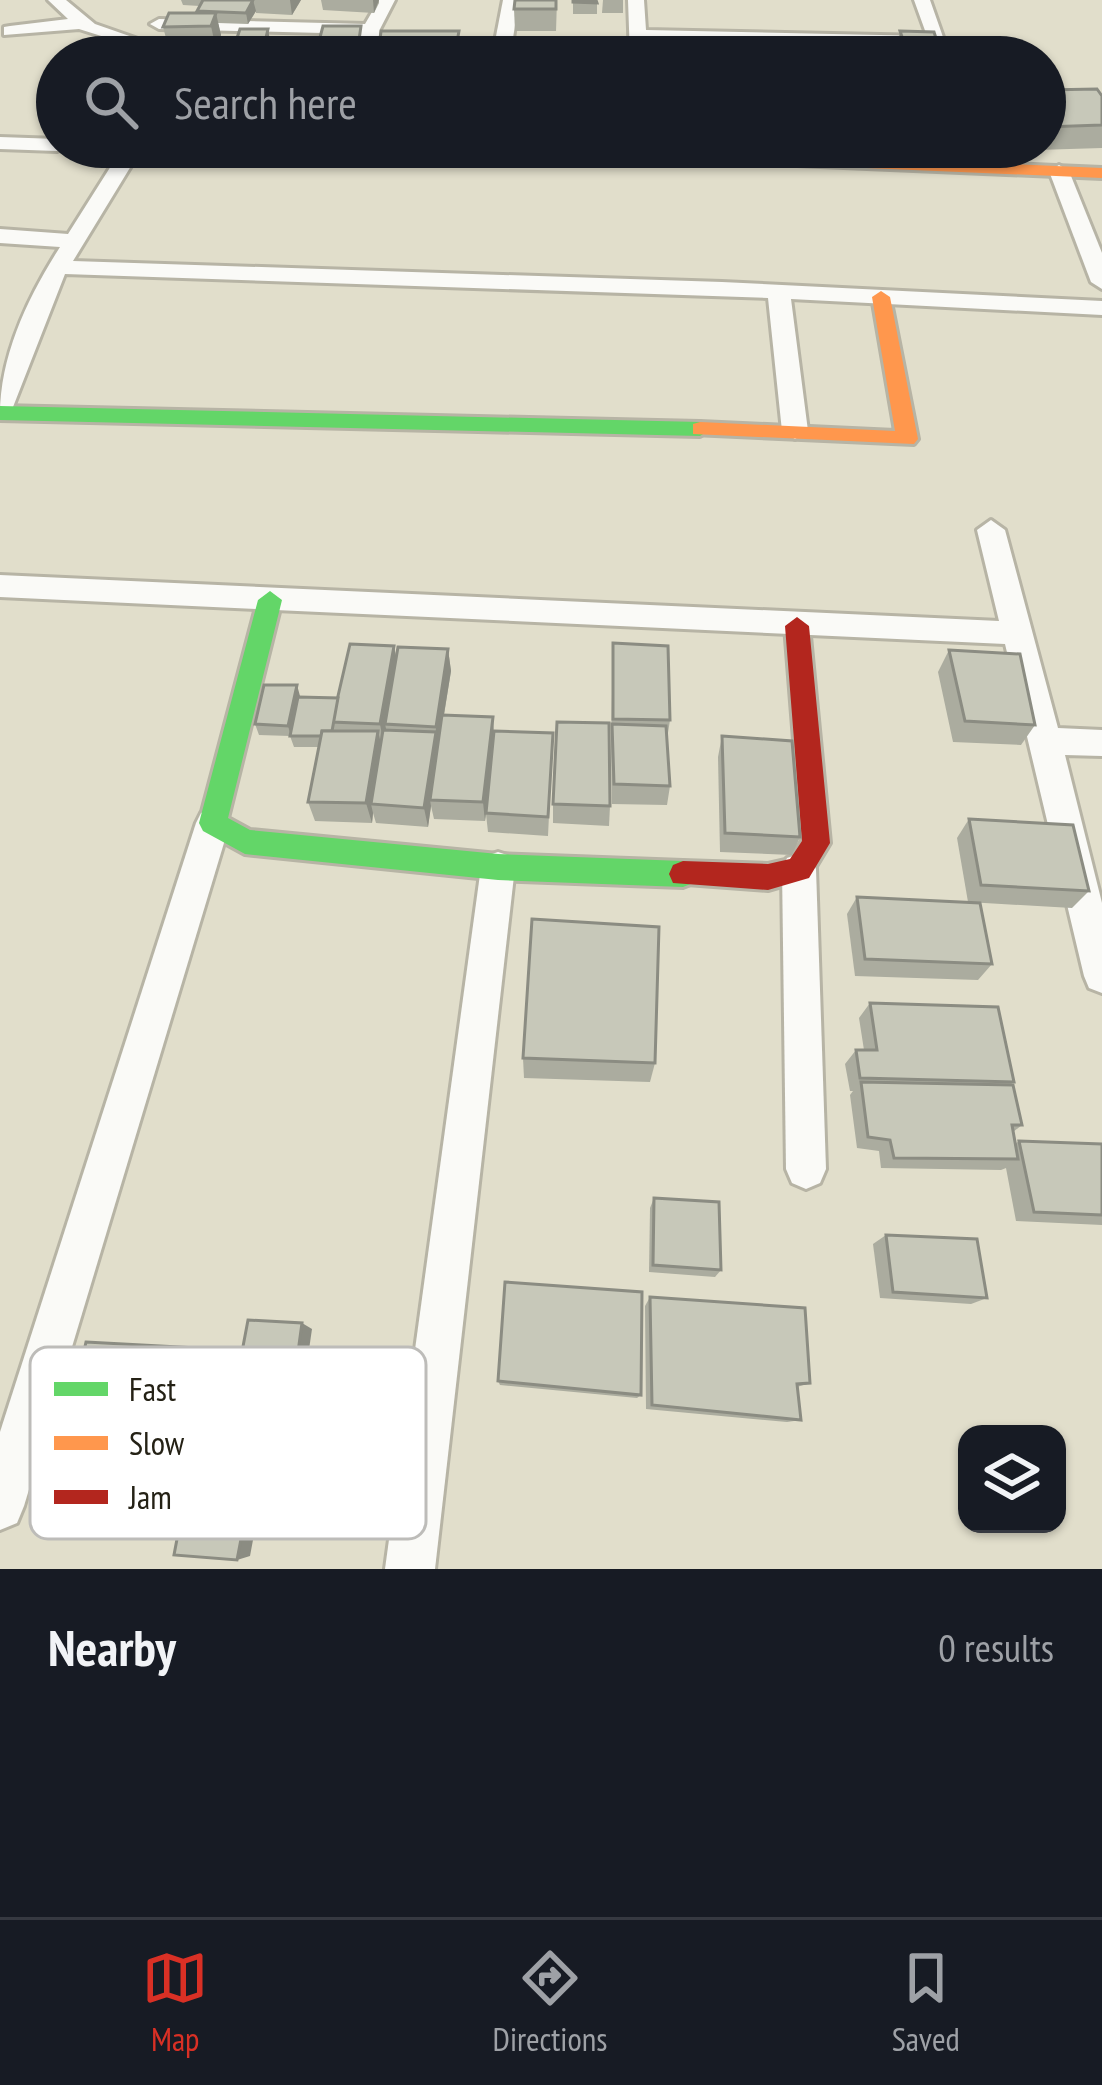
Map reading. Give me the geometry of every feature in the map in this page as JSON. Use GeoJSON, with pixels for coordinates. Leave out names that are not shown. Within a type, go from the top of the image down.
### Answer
{"type":"FeatureCollection","features":[{"type":"Feature","properties":{"kind":"street"},"geometry":{"type":"LineString","coordinates":[[56,0],[82,23],[113,36]]}},
{"type":"Feature","properties":{"kind":"street"},"geometry":{"type":"LineString","coordinates":[[155,36],[170,0]]}},
{"type":"Feature","properties":{"kind":"street"},"geometry":{"type":"LineString","coordinates":[[370,36],[387,0]]}},
{"type":"Feature","properties":{"kind":"street"},"geometry":{"type":"LineString","coordinates":[[505,36],[511,0]]}},
{"type":"Feature","properties":{"kind":"street"},"geometry":{"type":"LineString","coordinates":[[636,0],[638,35],[658,36]]}},
{"type":"Feature","properties":{"kind":"street"},"geometry":{"type":"LineString","coordinates":[[922,0],[934,36]]}},
{"type":"Feature","properties":{"kind":"street"},"geometry":{"type":"LineString","coordinates":[[10,31],[82,23]]}},
{"type":"Feature","properties":{"kind":"street"},"geometry":{"type":"LineString","coordinates":[[159,24],[371,29]]}},
{"type":"Feature","properties":{"kind":"street"},"geometry":{"type":"LineString","coordinates":[[0,143],[36,144]]}},
{"type":"Feature","properties":{"kind":"street"},"geometry":{"type":"LineString","coordinates":[[120,168],[58,267],[0,410],[795,431],[907,439],[880,297]]}},
{"type":"Feature","properties":{"kind":"street"},"geometry":{"type":"LineString","coordinates":[[998,168],[1102,173]]}},
{"type":"Feature","properties":{"kind":"street"},"geometry":{"type":"LineString","coordinates":[[1059,171],[1102,283]]}},
{"type":"Feature","properties":{"kind":"street"},"geometry":{"type":"LineString","coordinates":[[0,236],[75,241]]}},
{"type":"Feature","properties":{"kind":"street"},"geometry":{"type":"LineString","coordinates":[[58,267],[1102,308]]}},
{"type":"Feature","properties":{"kind":"street"},"geometry":{"type":"LineString","coordinates":[[779,292],[795,431]]}},
{"type":"Feature","properties":{"kind":"street"},"geometry":{"type":"LineString","coordinates":[[991,530],[1102,976]]}},
{"type":"Feature","properties":{"kind":"street"},"geometry":{"type":"LineString","coordinates":[[0,586],[1015,633]]}},
{"type":"Feature","properties":{"kind":"street"},"geometry":{"type":"LineString","coordinates":[[50,1347],[213,823],[270,600]]}},
{"type":"Feature","properties":{"kind":"street"},"geometry":{"type":"LineString","coordinates":[[797,626],[817,817],[816,843],[799,869],[806,1169]]}},
{"type":"Feature","properties":{"kind":"street"},"geometry":{"type":"LineString","coordinates":[[1045,741],[1102,743]]}},
{"type":"Feature","properties":{"kind":"street"},"geometry":{"type":"LineString","coordinates":[[213,823],[245,842],[498,867],[768,877],[799,869]]}},
{"type":"Feature","properties":{"kind":"street"},"geometry":{"type":"LineString","coordinates":[[426,1441],[498,867]]}},
{"type":"Feature","properties":{"kind":"street"},"geometry":{"type":"LineString","coordinates":[[0,1506],[30,1410]]}},
{"type":"Feature","properties":{"kind":"street"},"geometry":{"type":"LineString","coordinates":[[410,1569],[414,1539]]}},
{"type":"Feature","properties":{"kind":"building"},"geometry":{"type":"Polygon","coordinates":[[[203,0],[253,0],[246,13],[197,11],[203,0]]]}},
{"type":"Feature","properties":{"kind":"building"},"geometry":{"type":"Polygon","coordinates":[[[515,0],[556,0],[556,9],[514,9],[515,0]]]}},
{"type":"Feature","properties":{"kind":"building"},"geometry":{"type":"Polygon","coordinates":[[[169,13],[216,13],[211,26],[163,27],[169,13]]]}},
{"type":"Feature","properties":{"kind":"building"},"geometry":{"type":"Polygon","coordinates":[[[323,26],[361,26],[360,36],[320,36],[323,26]]]}},
{"type":"Feature","properties":{"kind":"building"},"geometry":{"type":"Polygon","coordinates":[[[240,29],[268,29],[266,36],[238,36],[240,29]]]}},
{"type":"Feature","properties":{"kind":"building"},"geometry":{"type":"Polygon","coordinates":[[[381,31],[459,31],[458,36],[380,36],[381,31]]]}},
{"type":"Feature","properties":{"kind":"building"},"geometry":{"type":"Polygon","coordinates":[[[900,31],[934,32],[935,36],[902,36],[900,31]]]}},
{"type":"Feature","properties":{"kind":"building"},"geometry":{"type":"Polygon","coordinates":[[[1097,89],[1102,96],[1102,125],[1066,126],[1066,90],[1097,89]]]}},
{"type":"Feature","properties":{"kind":"building"},"geometry":{"type":"Polygon","coordinates":[[[613,643],[668,646],[670,720],[613,719],[613,643]]]}},
{"type":"Feature","properties":{"kind":"building"},"geometry":{"type":"Polygon","coordinates":[[[350,644],[394,646],[380,724],[332,722],[350,644]]]}},
{"type":"Feature","properties":{"kind":"building"},"geometry":{"type":"Polygon","coordinates":[[[398,647],[448,649],[436,727],[385,724],[398,647]]]}},
{"type":"Feature","properties":{"kind":"building"},"geometry":{"type":"Polygon","coordinates":[[[949,650],[1020,654],[1035,725],[965,721],[949,650]]]}},
{"type":"Feature","properties":{"kind":"building"},"geometry":{"type":"Polygon","coordinates":[[[264,685],[297,685],[288,726],[255,724],[264,685]]]}},
{"type":"Feature","properties":{"kind":"building"},"geometry":{"type":"Polygon","coordinates":[[[298,697],[338,698],[332,731],[322,731],[321,736],[290,736],[298,697]]]}},
{"type":"Feature","properties":{"kind":"building"},"geometry":{"type":"Polygon","coordinates":[[[442,715],[493,717],[483,802],[430,800],[442,715]]]}},
{"type":"Feature","properties":{"kind":"building"},"geometry":{"type":"Polygon","coordinates":[[[557,722],[609,723],[610,806],[553,804],[557,722]]]}},
{"type":"Feature","properties":{"kind":"building"},"geometry":{"type":"Polygon","coordinates":[[[612,724],[666,726],[670,786],[614,784],[612,724]]]}},
{"type":"Feature","properties":{"kind":"building"},"geometry":{"type":"Polygon","coordinates":[[[383,730],[436,732],[424,808],[371,804],[383,730]]]}},
{"type":"Feature","properties":{"kind":"building"},"geometry":{"type":"Polygon","coordinates":[[[322,731],[378,731],[366,803],[308,802],[322,731]]]}},
{"type":"Feature","properties":{"kind":"building"},"geometry":{"type":"Polygon","coordinates":[[[494,731],[553,733],[548,817],[486,813],[494,731]]]}},
{"type":"Feature","properties":{"kind":"building"},"geometry":{"type":"Polygon","coordinates":[[[722,736],[792,741],[800,837],[725,833],[722,736]]]}},
{"type":"Feature","properties":{"kind":"building"},"geometry":{"type":"Polygon","coordinates":[[[969,819],[1073,825],[1089,891],[981,885],[969,819]]]}},
{"type":"Feature","properties":{"kind":"building"},"geometry":{"type":"Polygon","coordinates":[[[857,897],[980,903],[992,964],[865,959],[857,897]]]}},
{"type":"Feature","properties":{"kind":"building"},"geometry":{"type":"Polygon","coordinates":[[[532,919],[659,927],[655,1063],[523,1058],[532,919]]]}},
{"type":"Feature","properties":{"kind":"building"},"geometry":{"type":"Polygon","coordinates":[[[870,1003],[998,1007],[1014,1082],[860,1078],[856,1050],[877,1050],[870,1003]]]}},
{"type":"Feature","properties":{"kind":"building"},"geometry":{"type":"Polygon","coordinates":[[[861,1082],[1013,1085],[1022,1125],[1012,1125],[1018,1159],[894,1158],[890,1140],[868,1137],[861,1082]]]}},
{"type":"Feature","properties":{"kind":"building"},"geometry":{"type":"Polygon","coordinates":[[[1019,1141],[1102,1144],[1102,1215],[1034,1212],[1019,1141]]]}},
{"type":"Feature","properties":{"kind":"building"},"geometry":{"type":"Polygon","coordinates":[[[654,1198],[719,1202],[721,1270],[653,1265],[654,1198]]]}},
{"type":"Feature","properties":{"kind":"building"},"geometry":{"type":"Polygon","coordinates":[[[886,1235],[977,1239],[987,1298],[893,1292],[886,1235]]]}},
{"type":"Feature","properties":{"kind":"building"},"geometry":{"type":"Polygon","coordinates":[[[505,1282],[642,1292],[641,1395],[498,1381],[505,1282]]]}},
{"type":"Feature","properties":{"kind":"building"},"geometry":{"type":"Polygon","coordinates":[[[650,1297],[805,1308],[810,1383],[797,1384],[801,1420],[652,1405],[650,1297]]]}},
{"type":"Feature","properties":{"kind":"building"},"geometry":{"type":"Polygon","coordinates":[[[248,1320],[302,1323],[299,1347],[243,1347],[248,1320]]]}},
{"type":"Feature","properties":{"kind":"building"},"geometry":{"type":"Polygon","coordinates":[[[86,1342],[178,1347],[85,1347],[86,1342]]]}},
{"type":"Feature","properties":{"kind":"building"},"geometry":{"type":"Polygon","coordinates":[[[177,1539],[241,1539],[237,1560],[174,1555],[177,1539]]]}},
{"type":"Feature","properties":{"kind":"traffic: fast"},"geometry":{"type":"LineString","coordinates":[[0,413],[700,429]]}},
{"type":"Feature","properties":{"kind":"traffic: fast"},"geometry":{"type":"LineString","coordinates":[[270,600],[213,823],[245,842],[498,867],[683,874]]}},
{"type":"Feature","properties":{"kind":"traffic: slow"},"geometry":{"type":"LineString","coordinates":[[985,168],[1102,173]]}},
{"type":"Feature","properties":{"kind":"traffic: slow"},"geometry":{"type":"LineString","coordinates":[[700,429],[907,439],[881,297]]}},
{"type":"Feature","properties":{"kind":"traffic: jam"},"geometry":{"type":"LineString","coordinates":[[683,874],[768,877],[799,869],[816,843],[797,626]]}}]}
